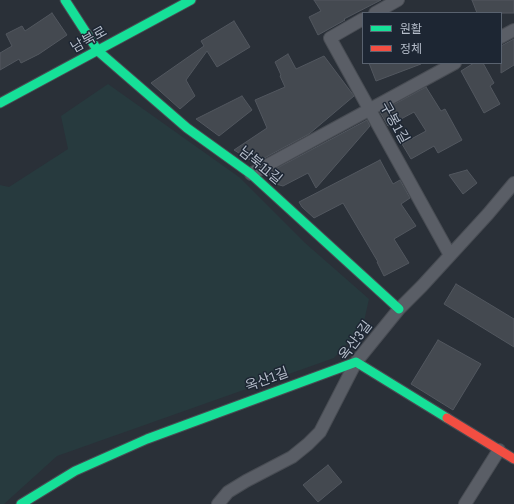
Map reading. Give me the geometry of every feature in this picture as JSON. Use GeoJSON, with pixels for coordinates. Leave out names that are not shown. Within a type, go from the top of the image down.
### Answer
{"type":"FeatureCollection","features":[{"type":"Feature","properties":{"kind":"street","name":"남북11길"},"geometry":{"type":"LineString","coordinates":[[65,0],[98,50],[187,128],[251,174],[399,309]]}},
{"type":"Feature","properties":{"kind":"street","name":"남북로"},"geometry":{"type":"LineString","coordinates":[[0,103],[190,0]]}},
{"type":"Feature","properties":{"kind":"street"},"geometry":{"type":"LineString","coordinates":[[376,12],[398,0]]}},
{"type":"Feature","properties":{"kind":"street","name":"구봉1길"},"geometry":{"type":"LineString","coordinates":[[362,20],[330,38],[450,255]]}},
{"type":"Feature","properties":{"kind":"street"},"geometry":{"type":"LineString","coordinates":[[502,36],[514,30]]}},
{"type":"Feature","properties":{"kind":"street"},"geometry":{"type":"LineString","coordinates":[[251,174],[452,64]]}},
{"type":"Feature","properties":{"kind":"street","name":"옥산3길"},"geometry":{"type":"LineString","coordinates":[[218,504],[228,492],[246,481],[292,458],[320,432],[356,362],[399,309],[422,286],[514,184]]}},
{"type":"Feature","properties":{"kind":"street"},"geometry":{"type":"LineString","coordinates":[[356,362],[514,459]]}},
{"type":"Feature","properties":{"kind":"street","name":"옥산1길"},"geometry":{"type":"LineString","coordinates":[[21,504],[75,471],[147,439],[356,362]]}},
{"type":"Feature","properties":{"kind":"street"},"geometry":{"type":"LineString","coordinates":[[465,504],[499,450]]}},
{"type":"Feature","properties":{"kind":"green space"},"geometry":{"type":"Polygon","coordinates":[[[108,84],[239,177],[304,242],[369,299],[363,326],[334,358],[57,456],[4,504],[0,504],[0,185],[9,187],[68,149],[61,116],[108,84]]]}},
{"type":"Feature","properties":{"kind":"building"},"geometry":{"type":"Polygon","coordinates":[[[314,0],[381,0],[344,19],[345,20],[318,35],[309,17],[321,11],[314,0]]]}},
{"type":"Feature","properties":{"kind":"building"},"geometry":{"type":"Polygon","coordinates":[[[472,0],[514,0],[514,13],[477,12],[472,0]]]}},
{"type":"Feature","properties":{"kind":"building"},"geometry":{"type":"Polygon","coordinates":[[[52,13],[67,35],[39,54],[21,63],[19,59],[0,70],[0,53],[12,46],[6,34],[22,26],[25,31],[52,13]]]}},
{"type":"Feature","properties":{"kind":"building"},"geometry":{"type":"Polygon","coordinates":[[[234,21],[250,47],[217,67],[207,51],[186,80],[195,96],[180,109],[151,83],[204,46],[201,41],[234,21]]]}},
{"type":"Feature","properties":{"kind":"building"},"geometry":{"type":"Polygon","coordinates":[[[514,39],[514,65],[501,73],[502,64],[502,45],[514,39]]]}},
{"type":"Feature","properties":{"kind":"building"},"geometry":{"type":"Polygon","coordinates":[[[288,54],[296,69],[324,56],[354,96],[309,134],[255,163],[234,150],[267,128],[255,100],[285,87],[275,62],[288,54]]]}},
{"type":"Feature","properties":{"kind":"building"},"geometry":{"type":"Polygon","coordinates":[[[369,64],[421,64],[376,81],[369,64]]]}},
{"type":"Feature","properties":{"kind":"building"},"geometry":{"type":"Polygon","coordinates":[[[472,64],[484,64],[494,83],[490,86],[500,104],[484,113],[461,71],[472,64]]]}},
{"type":"Feature","properties":{"kind":"building"},"geometry":{"type":"Polygon","coordinates":[[[426,87],[441,111],[445,109],[462,140],[438,153],[434,146],[411,159],[402,144],[426,131],[414,112],[388,126],[380,112],[426,87]]]}},
{"type":"Feature","properties":{"kind":"building"},"geometry":{"type":"Polygon","coordinates":[[[242,96],[252,110],[219,136],[196,119],[242,96]]]}},
{"type":"Feature","properties":{"kind":"building"},"geometry":{"type":"Polygon","coordinates":[[[367,120],[370,126],[316,188],[308,173],[283,186],[276,184],[266,174],[367,120]]]}},
{"type":"Feature","properties":{"kind":"building"},"geometry":{"type":"Polygon","coordinates":[[[380,160],[393,184],[400,180],[410,198],[401,204],[416,226],[394,239],[409,263],[384,276],[378,262],[343,203],[314,218],[302,207],[299,202],[380,160]]]}},
{"type":"Feature","properties":{"kind":"building"},"geometry":{"type":"Polygon","coordinates":[[[467,170],[477,183],[463,194],[449,175],[467,170]]]}},
{"type":"Feature","properties":{"kind":"building"},"geometry":{"type":"Polygon","coordinates":[[[456,284],[514,319],[514,347],[444,304],[456,284]]]}},
{"type":"Feature","properties":{"kind":"building"},"geometry":{"type":"Polygon","coordinates":[[[438,340],[481,364],[453,410],[411,384],[438,340]]]}},
{"type":"Feature","properties":{"kind":"building"},"geometry":{"type":"Polygon","coordinates":[[[328,465],[342,482],[318,502],[303,485],[328,465]]]}},
{"type":"Feature","properties":{"kind":"traffic: fast"},"geometry":{"type":"LineString","coordinates":[[65,0],[98,51],[187,128],[251,174],[399,309]]}},
{"type":"Feature","properties":{"kind":"traffic: fast"},"geometry":{"type":"LineString","coordinates":[[0,103],[191,0]]}},
{"type":"Feature","properties":{"kind":"traffic: fast"},"geometry":{"type":"LineString","coordinates":[[21,504],[75,471],[147,439],[356,362],[447,418]]}},
{"type":"Feature","properties":{"kind":"traffic: jam"},"geometry":{"type":"LineString","coordinates":[[447,418],[514,459]]}}]}
